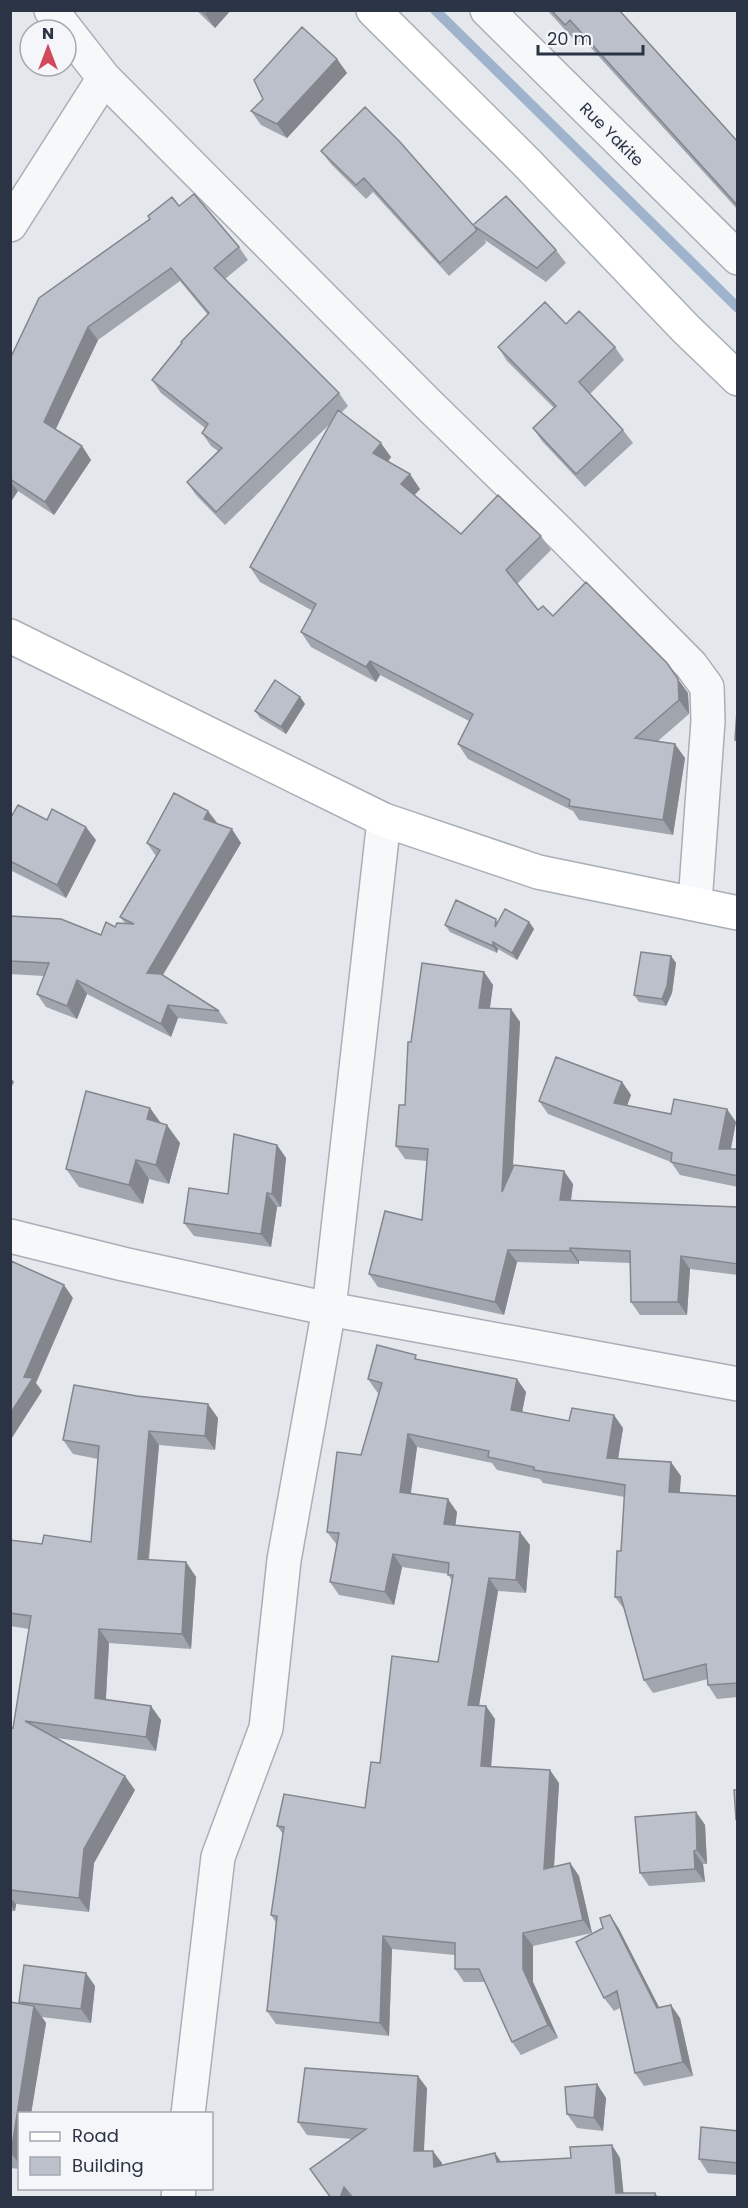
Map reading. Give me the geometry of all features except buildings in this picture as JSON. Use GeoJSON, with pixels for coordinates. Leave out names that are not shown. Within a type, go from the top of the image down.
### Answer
{"type":"FeatureCollection","features":[{"type":"Feature","properties":{"kind":"street"},"geometry":{"type":"LineString","coordinates":[[51,10],[104,78],[691,665],[707,687],[708,721],[695,903]]}},
{"type":"Feature","properties":{"kind":"street"},"geometry":{"type":"LineString","coordinates":[[373,10],[527,164],[686,329],[738,379]]}},
{"type":"Feature","properties":{"kind":"street","name":"Rue Yakite"},"geometry":{"type":"LineString","coordinates":[[487,10],[738,258]]}},
{"type":"Feature","properties":{"kind":"street"},"geometry":{"type":"LineString","coordinates":[[10,225],[104,78]]}},
{"type":"Feature","properties":{"kind":"street"},"geometry":{"type":"LineString","coordinates":[[10,636],[384,820],[538,872],[738,913]]}},
{"type":"Feature","properties":{"kind":"street"},"geometry":{"type":"LineString","coordinates":[[188,2112],[218,1857],[266,1728],[284,1560],[329,1309],[384,820]]}},
{"type":"Feature","properties":{"kind":"street"},"geometry":{"type":"LineString","coordinates":[[10,1236],[123,1264],[329,1309],[738,1384]]}},
{"type":"Feature","properties":{"kind":"waterway"},"geometry":{"type":"LineString","coordinates":[[435,10],[738,308]]}}]}
